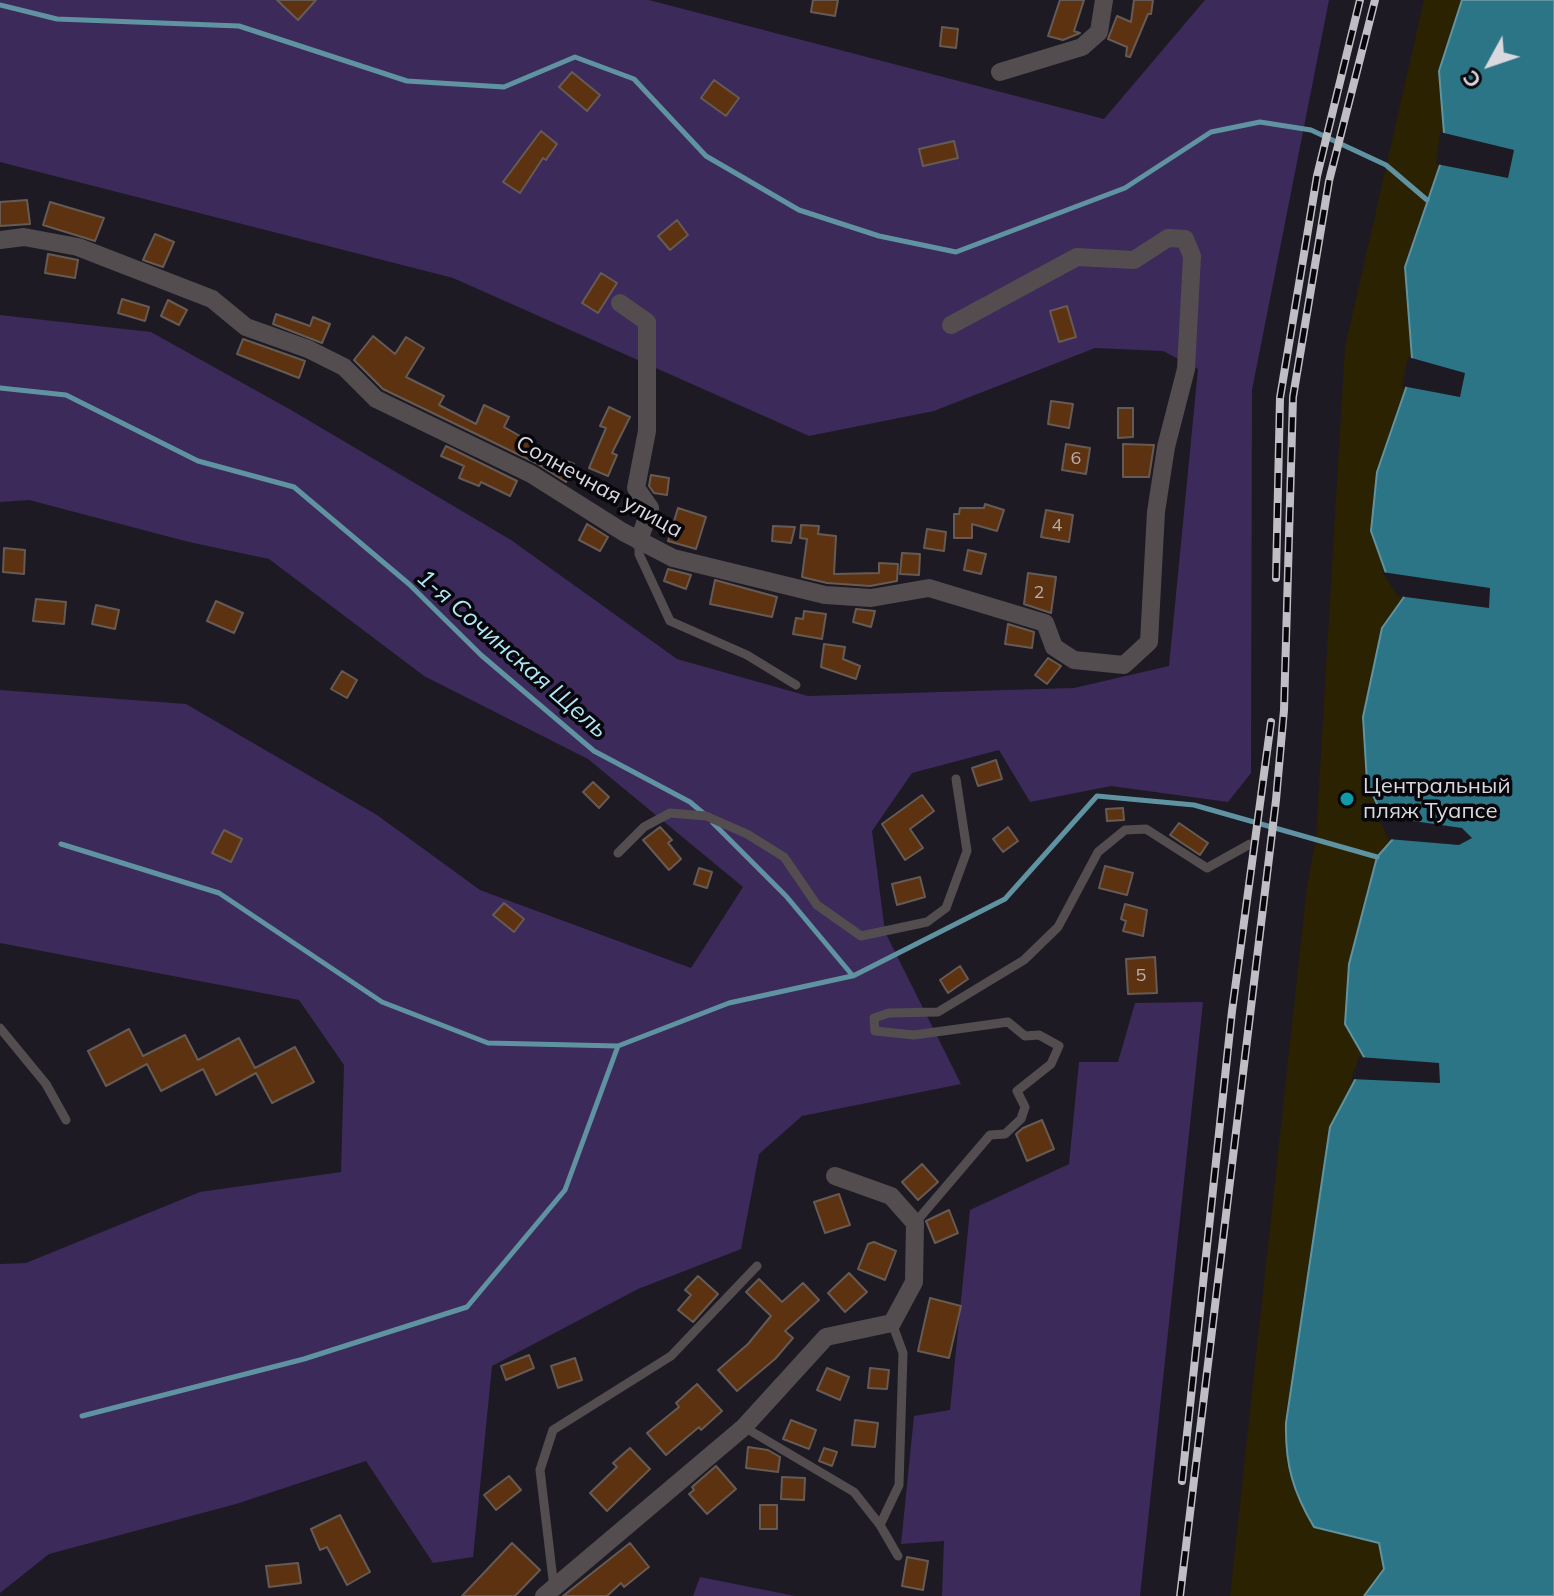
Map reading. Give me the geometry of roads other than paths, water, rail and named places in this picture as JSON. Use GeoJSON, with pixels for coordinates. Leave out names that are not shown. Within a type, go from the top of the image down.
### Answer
{"type":"FeatureCollection","features":[{"type":"Feature","properties":{"kind":"street"},"geometry":{"type":"LineString","coordinates":[[1000,72],[1082,47],[1099,32],[1104,0]]}},
{"type":"Feature","properties":{"kind":"street","name":"Солнечная улица"},"geometry":{"type":"LineString","coordinates":[[0,240],[24,237],[78,247],[212,299],[246,327],[308,349],[344,367],[376,399],[531,474],[639,541],[673,558],[825,595],[871,598],[929,588],[1045,623],[1054,647],[1074,660],[1124,665],[1149,642],[1156,512],[1166,447],[1186,369],[1192,256],[1185,239],[1168,238],[1134,260],[1077,257],[951,325]]}},
{"type":"Feature","properties":{"kind":"street"},"geometry":{"type":"LineString","coordinates":[[620,303],[647,322],[647,431],[636,488],[650,508],[639,541]]}},
{"type":"Feature","properties":{"kind":"street"},"geometry":{"type":"LineString","coordinates":[[549,1592],[744,1427],[826,1337],[892,1323],[914,1282],[915,1223],[891,1196],[835,1176]]}},
{"type":"Feature","properties":{"kind":"lane"},"geometry":{"type":"LineString","coordinates":[[639,541],[639,554],[670,621],[747,655],[796,685]]}},
{"type":"Feature","properties":{"kind":"lane"},"geometry":{"type":"LineString","coordinates":[[618,853],[644,827],[670,813],[706,816],[747,834],[784,857],[817,905],[861,936],[927,922],[946,908],[967,851],[956,779]]}},
{"type":"Feature","properties":{"kind":"lane"},"geometry":{"type":"LineString","coordinates":[[915,1223],[990,1135],[1005,1134],[1021,1119],[1025,1107],[1017,1091],[1051,1064],[1059,1046],[1039,1035],[1025,1036],[1008,1022],[914,1035],[875,1031],[874,1018],[889,1013],[938,1012],[1024,960],[1058,927],[1098,852],[1125,830],[1146,829],[1207,868],[1250,844]]}},
{"type":"Feature","properties":{"kind":"lane"},"geometry":{"type":"LineString","coordinates":[[0,1028],[46,1084],[66,1120]]}},
{"type":"Feature","properties":{"kind":"lane"},"geometry":{"type":"LineString","coordinates":[[549,1592],[540,1470],[553,1430],[671,1356],[757,1266]]}},
{"type":"Feature","properties":{"kind":"lane"},"geometry":{"type":"LineString","coordinates":[[880,1525],[899,1485],[903,1353],[892,1323]]}},
{"type":"Feature","properties":{"kind":"lane"},"geometry":{"type":"LineString","coordinates":[[744,1427],[854,1492],[880,1525],[898,1556]]}},
{"type":"Feature","properties":{"kind":"water"},"geometry":{"type":"Polygon","coordinates":[[[1462,0],[1554,0],[1554,1596],[1364,1596],[1384,1569],[1379,1543],[1314,1527],[1292,1477],[1286,1423],[1330,1127],[1364,1057],[1345,1024],[1349,964],[1377,857],[1393,839],[1367,782],[1363,717],[1382,628],[1404,597],[1386,573],[1371,531],[1377,472],[1406,388],[1412,358],[1405,267],[1440,165],[1444,133],[1439,71],[1462,0]]]}},
{"type":"Feature","properties":{"kind":"waterway"},"geometry":{"type":"LineString","coordinates":[[0,5],[57,19],[239,26],[407,81],[504,87],[575,57],[634,79],[706,156],[799,210],[879,236],[956,252],[1125,188],[1211,132],[1260,122],[1311,130],[1386,165],[1427,200]]}},
{"type":"Feature","properties":{"kind":"waterway","name":"1-я Сочинская Щель"},"geometry":{"type":"LineString","coordinates":[[0,388],[66,395],[198,461],[294,487],[409,584],[481,655],[594,751],[690,802],[703,813]]}},
{"type":"Feature","properties":{"kind":"waterway","name":"1-я Сочинская Щель"},"geometry":{"type":"LineString","coordinates":[[713,823],[786,896],[853,976],[1005,899],[1097,796],[1194,805],[1377,857]]}},
{"type":"Feature","properties":{"kind":"waterway"},"geometry":{"type":"LineString","coordinates":[[61,844],[219,893],[382,1002],[488,1043],[618,1046]]}},
{"type":"Feature","properties":{"kind":"waterway"},"geometry":{"type":"LineString","coordinates":[[82,1416],[304,1359],[467,1307],[565,1190],[618,1046],[729,1003],[852,976]]}},
{"type":"Feature","properties":{"kind":"railway"},"geometry":{"type":"LineString","coordinates":[[1276,578],[1280,398],[1317,176],[1360,0]]}},
{"type":"Feature","properties":{"kind":"railway"},"geometry":{"type":"LineString","coordinates":[[1180,1596],[1276,800],[1284,710],[1293,397],[1329,181],[1375,0]]}},
{"type":"Feature","properties":{"kind":"railway"},"geometry":{"type":"LineString","coordinates":[[1182,1481],[1232,1011],[1271,722]]}},
{"type":"Feature","properties":{"kind":"place","name":"Центральный пляж Туапсе"},"geometry":{"type":"Point","coordinates":[1347,799]}}]}
